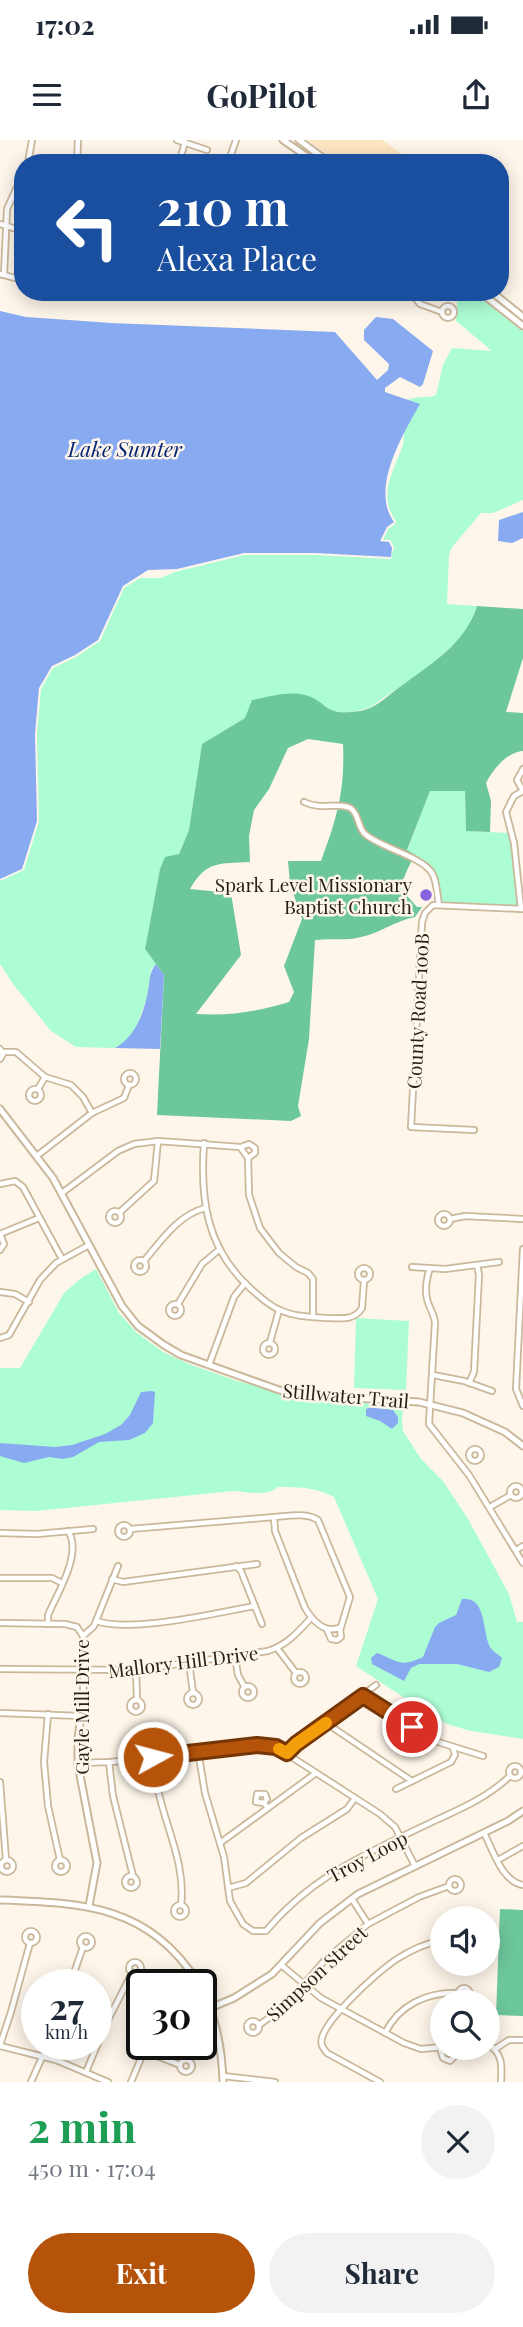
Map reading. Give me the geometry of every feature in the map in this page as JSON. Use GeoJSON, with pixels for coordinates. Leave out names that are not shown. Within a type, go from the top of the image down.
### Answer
{"type":"FeatureCollection","features":[{"type":"Feature","properties":{"kind":"street"},"geometry":{"type":"LineString","coordinates":[[177,140],[208,150]]}},
{"type":"Feature","properties":{"kind":"street"},"geometry":{"type":"LineString","coordinates":[[283,140],[303,154]]}},
{"type":"Feature","properties":{"kind":"street"},"geometry":{"type":"LineString","coordinates":[[299,140],[318,154]]}},
{"type":"Feature","properties":{"kind":"street"},"geometry":{"type":"LineString","coordinates":[[182,154],[185,142]]}},
{"type":"Feature","properties":{"kind":"street"},"geometry":{"type":"LineString","coordinates":[[2,275],[8,207],[14,194]]}},
{"type":"Feature","properties":{"kind":"street"},"geometry":{"type":"LineString","coordinates":[[0,224],[14,228]]}},
{"type":"Feature","properties":{"kind":"street"},"geometry":{"type":"LineString","coordinates":[[418,301],[442,312]]}},
{"type":"Feature","properties":{"kind":"street"},"geometry":{"type":"LineString","coordinates":[[491,301],[523,326]]}},
{"type":"Feature","properties":{"kind":"street"},"geometry":{"type":"LineString","coordinates":[[503,301],[523,317]]}},
{"type":"Feature","properties":{"kind":"street"},"geometry":{"type":"LineString","coordinates":[[304,802],[316,806],[346,807],[355,812],[362,832],[430,870],[439,905],[522,909],[514,843],[506,812],[514,796],[523,791],[517,779],[523,769]]}},
{"type":"Feature","properties":{"kind":"street","name":"County Road 100B"},"geometry":{"type":"LineString","coordinates":[[439,905],[428,909],[422,922],[411,1127],[474,1130]]}},
{"type":"Feature","properties":{"kind":"street"},"geometry":{"type":"LineString","coordinates":[[0,1059],[1,1051],[16,1052],[45,1077],[71,1085],[83,1097],[92,1113]]}},
{"type":"Feature","properties":{"kind":"street"},"geometry":{"type":"LineString","coordinates":[[38,1089],[45,1077]]}},
{"type":"Feature","properties":{"kind":"street"},"geometry":{"type":"LineString","coordinates":[[37,1155],[92,1113],[124,1098],[129,1085]]}},
{"type":"Feature","properties":{"kind":"street","name":"Stillwater Trail"},"geometry":{"type":"LineString","coordinates":[[0,1109],[37,1155],[62,1193],[116,1297],[138,1326],[164,1345],[181,1355],[294,1394],[431,1404],[486,1422],[523,1446]]}},
{"type":"Feature","properties":{"kind":"street"},"geometry":{"type":"LineString","coordinates":[[120,1212],[154,1181],[158,1141]]}},
{"type":"Feature","properties":{"kind":"street"},"geometry":{"type":"LineString","coordinates":[[62,1193],[123,1148],[141,1142],[204,1143],[242,1147],[249,1144],[255,1148],[255,1153],[248,1158]]}},
{"type":"Feature","properties":{"kind":"street"},"geometry":{"type":"LineString","coordinates":[[204,1143],[202,1188],[205,1208],[219,1249],[245,1283],[279,1310],[300,1316],[348,1318],[357,1315],[363,1305],[364,1280]]}},
{"type":"Feature","properties":{"kind":"street"},"geometry":{"type":"LineString","coordinates":[[242,1147],[248,1158],[247,1187],[256,1221],[279,1253],[312,1276],[313,1317]]}},
{"type":"Feature","properties":{"kind":"street"},"geometry":{"type":"LineString","coordinates":[[0,1184],[15,1181],[23,1187],[62,1259]]}},
{"type":"Feature","properties":{"kind":"street"},"geometry":{"type":"LineString","coordinates":[[144,1261],[179,1221],[205,1208]]}},
{"type":"Feature","properties":{"kind":"street"},"geometry":{"type":"LineString","coordinates":[[450,1219],[465,1216],[523,1219]]}},
{"type":"Feature","properties":{"kind":"street"},"geometry":{"type":"LineString","coordinates":[[0,1250],[4,1244],[0,1234],[39,1218]]}},
{"type":"Feature","properties":{"kind":"street"},"geometry":{"type":"LineString","coordinates":[[0,1338],[9,1335],[40,1280],[56,1263],[89,1245]]}},
{"type":"Feature","properties":{"kind":"street"},"geometry":{"type":"LineString","coordinates":[[178,1304],[202,1264],[219,1249]]}},
{"type":"Feature","properties":{"kind":"street"},"geometry":{"type":"LineString","coordinates":[[523,1249],[520,1353],[516,1390],[523,1406]]}},
{"type":"Feature","properties":{"kind":"street"},"geometry":{"type":"LineString","coordinates":[[412,1268],[445,1269],[499,1262]]}},
{"type":"Feature","properties":{"kind":"street"},"geometry":{"type":"LineString","coordinates":[[469,1383],[474,1372],[479,1275],[477,1265]]}},
{"type":"Feature","properties":{"kind":"street"},"geometry":{"type":"LineString","coordinates":[[430,1268],[427,1298],[435,1318],[429,1420],[431,1428],[462,1465],[523,1563]]}},
{"type":"Feature","properties":{"kind":"street"},"geometry":{"type":"LineString","coordinates":[[209,1365],[234,1297],[245,1283]]}},
{"type":"Feature","properties":{"kind":"street"},"geometry":{"type":"LineString","coordinates":[[0,1292],[15,1294],[29,1302]]}},
{"type":"Feature","properties":{"kind":"street"},"geometry":{"type":"LineString","coordinates":[[270,1342],[279,1310]]}},
{"type":"Feature","properties":{"kind":"street"},"geometry":{"type":"LineString","coordinates":[[433,1375],[492,1391]]}},
{"type":"Feature","properties":{"kind":"street"},"geometry":{"type":"LineString","coordinates":[[462,1465],[470,1459]]}},
{"type":"Feature","properties":{"kind":"street"},"geometry":{"type":"LineString","coordinates":[[490,1507],[511,1495]]}},
{"type":"Feature","properties":{"kind":"street"},"geometry":{"type":"LineString","coordinates":[[130,1529],[274,1517],[313,1517],[318,1520],[349,1597],[340,1628],[341,1637],[337,1640],[331,1639],[327,1629]]}},
{"type":"Feature","properties":{"kind":"street"},"geometry":{"type":"LineString","coordinates":[[274,1517],[275,1531],[305,1608],[311,1618],[327,1629],[340,1628]]}},
{"type":"Feature","properties":{"kind":"street"},"geometry":{"type":"LineString","coordinates":[[0,1533],[37,1534],[93,1529]]}},
{"type":"Feature","properties":{"kind":"street"},"geometry":{"type":"LineString","coordinates":[[48,1624],[48,1615],[73,1558],[73,1540],[68,1531]]}},
{"type":"Feature","properties":{"kind":"street"},"geometry":{"type":"LineString","coordinates":[[516,1550],[523,1546]]}},
{"type":"Feature","properties":{"kind":"street"},"geometry":{"type":"LineString","coordinates":[[112,1579],[123,1581],[257,1564]]}},
{"type":"Feature","properties":{"kind":"street"},"geometry":{"type":"LineString","coordinates":[[83,1636],[91,1630],[96,1621],[118,1566]]}},
{"type":"Feature","properties":{"kind":"street"},"geometry":{"type":"LineString","coordinates":[[236,1566],[241,1571],[262,1624]]}},
{"type":"Feature","properties":{"kind":"street"},"geometry":{"type":"LineString","coordinates":[[0,1578],[52,1578],[62,1583]]}},
{"type":"Feature","properties":{"kind":"street"},"geometry":{"type":"LineString","coordinates":[[96,1621],[135,1625],[255,1606]]}},
{"type":"Feature","properties":{"kind":"street","name":"Mallory Hill Drive"},"geometry":{"type":"LineString","coordinates":[[0,1669],[136,1670],[235,1656],[277,1648],[290,1640],[311,1618]]}},
{"type":"Feature","properties":{"kind":"street","name":"Gayle Mill Drive"},"geometry":{"type":"LineString","coordinates":[[0,1623],[77,1627],[83,1636],[84,1693],[78,1738],[78,1763],[85,1812],[97,1854],[89,1906]]}},
{"type":"Feature","properties":{"kind":"street"},"geometry":{"type":"LineString","coordinates":[[277,1648],[296,1673]]}},
{"type":"Feature","properties":{"kind":"street"},"geometry":{"type":"LineString","coordinates":[[235,1656],[238,1675],[244,1686]]}},
{"type":"Feature","properties":{"kind":"street"},"geometry":{"type":"LineString","coordinates":[[189,1663],[193,1692]]}},
{"type":"Feature","properties":{"kind":"street"},"geometry":{"type":"LineString","coordinates":[[136,1670],[137,1699]]}},
{"type":"Feature","properties":{"kind":"street"},"geometry":{"type":"LineString","coordinates":[[287,1753],[376,1685]]}},
{"type":"Feature","properties":{"kind":"street"},"geometry":{"type":"LineString","coordinates":[[363,1696],[435,1741],[482,1756]]}},
{"type":"Feature","properties":{"kind":"street"},"geometry":{"type":"LineString","coordinates":[[0,1713],[81,1716]]}},
{"type":"Feature","properties":{"kind":"street"},"geometry":{"type":"LineString","coordinates":[[48,1714],[44,1762],[48,1806],[60,1860]]}},
{"type":"Feature","properties":{"kind":"street"},"geometry":{"type":"LineString","coordinates":[[326,1723],[412,1781]]}},
{"type":"Feature","properties":{"kind":"street"},"geometry":{"type":"LineString","coordinates":[[78,1763],[109,1762],[257,1745],[276,1747],[380,1814],[395,1827],[415,1866]]}},
{"type":"Feature","properties":{"kind":"street"},"geometry":{"type":"LineString","coordinates":[[397,1789],[451,1762],[455,1755],[453,1748]]}},
{"type":"Feature","properties":{"kind":"street","name":"Troy Loop"},"geometry":{"type":"LineString","coordinates":[[198,1751],[205,1793],[220,1843],[235,1912],[243,1924],[253,1931],[266,1931],[301,1896],[348,1862],[486,1796],[510,1776]]}},
{"type":"Feature","properties":{"kind":"street"},"geometry":{"type":"LineString","coordinates":[[153,1757],[158,1790],[178,1861],[183,1894],[181,1905]]}},
{"type":"Feature","properties":{"kind":"street"},"geometry":{"type":"LineString","coordinates":[[109,1762],[113,1796],[132,1876]]}},
{"type":"Feature","properties":{"kind":"street"},"geometry":{"type":"LineString","coordinates":[[220,1843],[266,1805],[316,1773]]}},
{"type":"Feature","properties":{"kind":"street"},"geometry":{"type":"LineString","coordinates":[[0,1782],[6,1860]]}},
{"type":"Feature","properties":{"kind":"street"},"geometry":{"type":"LineString","coordinates":[[228,1888],[246,1883],[301,1838],[346,1809],[355,1798]]}},
{"type":"Feature","properties":{"kind":"street"},"geometry":{"type":"LineString","coordinates":[[217,2005],[255,1986],[281,1965],[320,1923],[352,1899],[523,1811]]}},
{"type":"Feature","properties":{"kind":"street"},"geometry":{"type":"LineString","coordinates":[[484,1833],[507,1878],[523,1885]]}},
{"type":"Feature","properties":{"kind":"street"},"geometry":{"type":"LineString","coordinates":[[498,1860],[523,1846]]}},
{"type":"Feature","properties":{"kind":"street","name":"Simpson Street"},"geometry":{"type":"LineString","coordinates":[[259,2025],[284,2007],[334,1951],[368,1924],[412,1900],[449,1886]]}},
{"type":"Feature","properties":{"kind":"street"},"geometry":{"type":"LineString","coordinates":[[352,1899],[368,1924]]}},
{"type":"Feature","properties":{"kind":"street"},"geometry":{"type":"LineString","coordinates":[[0,1900],[89,1906],[122,1917],[148,1931],[178,1957],[187,1969]]}},
{"type":"Feature","properties":{"kind":"street"},"geometry":{"type":"LineString","coordinates":[[21,2051],[0,2046],[30,1943]]}},
{"type":"Feature","properties":{"kind":"street"},"geometry":{"type":"LineString","coordinates":[[380,2082],[324,2051],[322,2036],[361,1988],[387,1966],[430,1944]]}},
{"type":"Feature","properties":{"kind":"street"},"geometry":{"type":"LineString","coordinates":[[75,1969],[83,1947]]}},
{"type":"Feature","properties":{"kind":"street"},"geometry":{"type":"LineString","coordinates":[[281,1965],[342,2010],[415,2048],[430,2048]]}},
{"type":"Feature","properties":{"kind":"street"},"geometry":{"type":"LineString","coordinates":[[86,2072],[126,1985]]}},
{"type":"Feature","properties":{"kind":"street"},"geometry":{"type":"LineString","coordinates":[[385,2033],[394,2019],[420,1999],[430,1996]]}},
{"type":"Feature","properties":{"kind":"street"},"geometry":{"type":"LineString","coordinates":[[217,2030],[223,2079],[275,2082]]}},
{"type":"Feature","properties":{"kind":"street"},"geometry":{"type":"LineString","coordinates":[[500,2046],[509,2040],[523,2040]]}},
{"type":"Feature","properties":{"kind":"street"},"geometry":{"type":"LineString","coordinates":[[500,2058],[501,2082]]}},
{"type":"Feature","properties":{"kind":"street"},"geometry":{"type":"LineString","coordinates":[[32,2082],[42,2060]]}},
{"type":"Feature","properties":{"kind":"street"},"geometry":{"type":"LineString","coordinates":[[52,2060],[107,2082]]}},
{"type":"Feature","properties":{"kind":"street"},"geometry":{"type":"LineString","coordinates":[[131,2082],[140,2060]]}},
{"type":"Feature","properties":{"kind":"street"},"geometry":{"type":"LineString","coordinates":[[168,2060],[180,2065]]}},
{"type":"Feature","properties":{"kind":"shaded area"},"geometry":{"type":"Polygon","coordinates":[[[308,140],[382,140],[402,154],[326,154],[308,140]]]}},
{"type":"Feature","properties":{"kind":"green space"},"geometry":{"type":"Polygon","coordinates":[[[457,301],[485,301],[523,331],[523,500],[493,513],[481,513],[452,547],[449,555],[447,604],[477,606],[467,630],[431,665],[369,708],[353,712],[335,712],[316,701],[245,718],[202,744],[189,830],[179,854],[160,869],[145,949],[156,964],[151,970],[147,998],[135,1030],[127,1041],[115,1048],[76,1047],[51,1031],[0,964],[0,881],[24,870],[39,821],[37,734],[41,689],[53,668],[100,641],[124,588],[140,578],[161,578],[244,555],[391,559],[394,547],[390,540],[383,540],[396,521],[390,511],[387,492],[403,445],[405,430],[419,405],[406,401],[436,395],[443,365],[452,348],[492,351],[456,321],[457,301]]]}},
{"type":"Feature","properties":{"kind":"green space"},"geometry":{"type":"Polygon","coordinates":[[[477,606],[523,609],[523,658],[506,712],[523,713],[523,751],[511,754],[501,762],[486,783],[491,801],[490,832],[466,831],[465,791],[430,791],[407,850],[416,855],[399,887],[417,907],[422,907],[415,917],[361,937],[315,940],[309,1039],[298,1106],[301,1116],[291,1121],[157,1115],[164,975],[145,949],[160,869],[165,857],[179,854],[189,830],[202,744],[245,718],[252,700],[300,694],[338,712],[370,708],[446,652],[472,619],[477,606]],[[308,739],[288,748],[269,789],[254,810],[249,836],[250,862],[208,868],[190,889],[231,893],[241,955],[196,1014],[243,1013],[289,1002],[294,992],[284,966],[302,919],[290,884],[288,861],[321,861],[339,804],[343,776],[343,744],[308,739]]]}},
{"type":"Feature","properties":{"kind":"green space"},"geometry":{"type":"Polygon","coordinates":[[[430,791],[465,791],[466,831],[509,833],[522,913],[439,908],[433,870],[407,851],[430,791]]]}},
{"type":"Feature","properties":{"kind":"green space"},"geometry":{"type":"Polygon","coordinates":[[[96,1269],[119,1313],[136,1332],[163,1352],[189,1364],[237,1381],[307,1398],[404,1404],[403,1431],[421,1459],[443,1481],[468,1519],[509,1594],[517,1622],[523,1622],[523,1739],[471,1731],[447,1724],[356,1666],[378,1599],[334,1497],[306,1488],[278,1487],[262,1493],[233,1491],[37,1511],[0,1510],[0,1368],[20,1368],[64,1293],[96,1269]]]}},
{"type":"Feature","properties":{"kind":"green space"},"geometry":{"type":"Polygon","coordinates":[[[356,1318],[409,1321],[406,1390],[354,1388],[356,1318]]]}},
{"type":"Feature","properties":{"kind":"green space"},"geometry":{"type":"Polygon","coordinates":[[[500,1909],[523,1910],[523,2016],[500,2015],[500,1990],[497,1990],[497,1976],[500,1976],[500,1909]]]}},
{"type":"Feature","properties":{"kind":"water","name":"Lake Sumter"},"geometry":{"type":"Polygon","coordinates":[[[0,311],[26,317],[111,323],[335,332],[377,380],[388,370],[389,364],[364,340],[364,330],[376,317],[393,319],[433,351],[420,387],[400,377],[385,388],[385,392],[420,404],[405,431],[387,479],[387,509],[394,522],[387,527],[380,541],[389,542],[392,548],[391,557],[244,553],[177,569],[148,570],[123,586],[98,640],[52,666],[39,688],[35,734],[37,821],[22,869],[0,879],[0,311]]]}},
{"type":"Feature","properties":{"kind":"water"},"geometry":{"type":"Polygon","coordinates":[[[523,512],[523,538],[512,543],[498,541],[499,520],[523,512]]]}},
{"type":"Feature","properties":{"kind":"water"},"geometry":{"type":"Polygon","coordinates":[[[156,964],[164,975],[160,1049],[115,1048],[128,1038],[138,1024],[151,973],[156,964]]]}},
{"type":"Feature","properties":{"kind":"water"},"geometry":{"type":"Polygon","coordinates":[[[141,1392],[155,1392],[153,1423],[145,1433],[129,1440],[99,1442],[73,1457],[63,1459],[49,1457],[24,1463],[0,1456],[0,1443],[55,1447],[72,1445],[105,1434],[121,1425],[130,1415],[141,1392]]]}},
{"type":"Feature","properties":{"kind":"water"},"geometry":{"type":"Polygon","coordinates":[[[371,1407],[393,1410],[398,1417],[398,1423],[392,1429],[366,1416],[366,1409],[371,1407]]]}},
{"type":"Feature","properties":{"kind":"water"},"geometry":{"type":"Polygon","coordinates":[[[462,1599],[476,1603],[480,1609],[490,1647],[502,1658],[499,1667],[489,1672],[457,1664],[419,1664],[411,1668],[404,1681],[372,1664],[371,1658],[377,1653],[404,1663],[423,1657],[435,1627],[456,1615],[462,1599]]]}},
{"type":"Feature","properties":{"kind":"slow traffic"},"geometry":{"type":"LineString","coordinates":[[279,1749],[287,1753],[326,1723]]}},
{"type":"Feature","properties":{"kind":"place","name":"Spark Level Missionary Baptist Church"},"geometry":{"type":"Point","coordinates":[426,895]}},
{"type":"Feature","properties":{"kind":"route"},"geometry":{"type":"LineString","coordinates":[[153,1757],[257,1745],[276,1747],[287,1753],[363,1696],[412,1727]]}}]}
